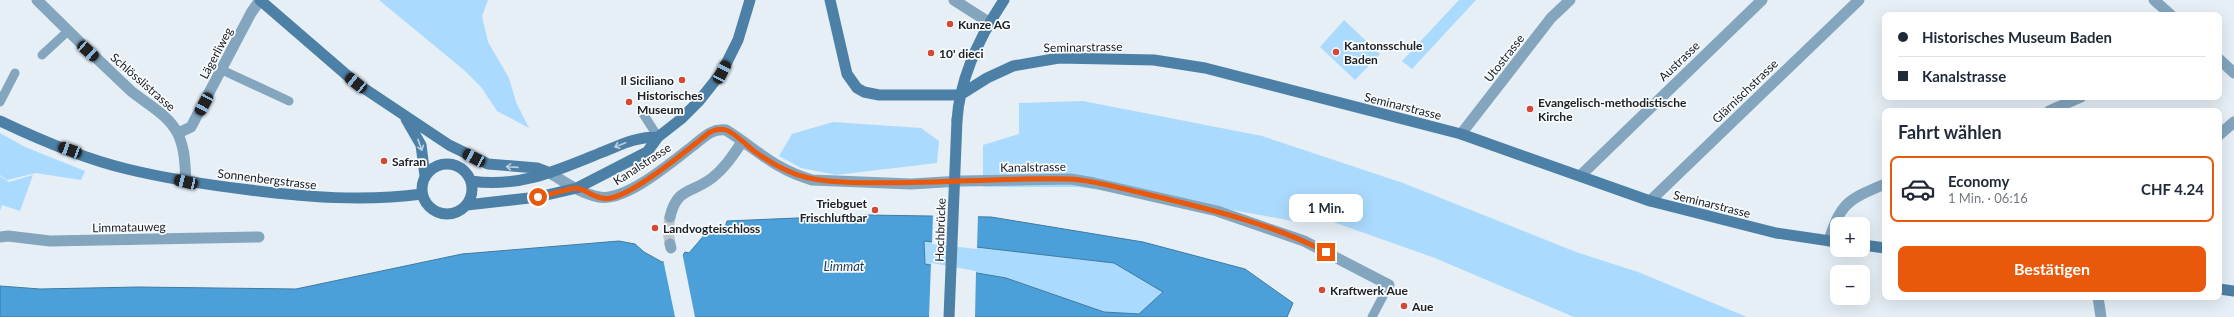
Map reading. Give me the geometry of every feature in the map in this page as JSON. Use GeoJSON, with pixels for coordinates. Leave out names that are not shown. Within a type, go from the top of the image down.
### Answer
{"type":"FeatureCollection","features":[{"type":"Feature","properties":{"kind":"main road"},"geometry":{"type":"LineString","coordinates":[[260,0],[322,56],[405,117],[449,145],[488,164],[538,168],[550,173]]}},
{"type":"Feature","properties":{"kind":"main road"},"geometry":{"type":"LineString","coordinates":[[405,117],[421,145],[425,176],[422,194],[428,207],[441,214],[455,214],[467,205],[538,197],[576,188],[646,152],[658,137],[681,119],[699,101],[722,72],[738,40],[750,0]]}},
{"type":"Feature","properties":{"kind":"main road"},"geometry":{"type":"LineString","coordinates":[[830,0],[847,74],[857,88],[864,92],[879,95],[960,95]]}},
{"type":"Feature","properties":{"kind":"main road","name":"Hochbrücke"},"geometry":{"type":"LineString","coordinates":[[949,317],[957,120],[960,95],[977,46],[1004,0]]}},
{"type":"Feature","properties":{"kind":"main road","name":"Seminarstrasse"},"geometry":{"type":"LineString","coordinates":[[960,95],[987,78],[1013,66],[1029,62],[1059,58],[1154,60],[1240,76],[1461,134],[1650,201],[1728,222],[1830,241]]}},
{"type":"Feature","properties":{"kind":"main road","name":"Sonnenbergstrasse"},"geometry":{"type":"LineString","coordinates":[[0,121],[32,136],[109,164],[186,182],[313,198],[372,199],[422,194]]}},
{"type":"Feature","properties":{"kind":"main road"},"geometry":{"type":"LineString","coordinates":[[471,181],[503,183],[523,181],[550,173],[639,137],[658,137]]}},
{"type":"Feature","properties":{"kind":"main road"},"geometry":{"type":"LineString","coordinates":[[449,145],[454,165]]}},
{"type":"Feature","properties":{"kind":"main road"},"geometry":{"type":"LineString","coordinates":[[425,176],[429,171],[441,164],[454,165],[464,171],[471,181],[472,193],[467,205]]}},
{"type":"Feature","properties":{"kind":"main road"},"geometry":{"type":"LineString","coordinates":[[1870,246],[1882,248]]}},
{"type":"Feature","properties":{"kind":"main road"},"geometry":{"type":"LineString","coordinates":[[2222,289],[2234,291]]}},
{"type":"Feature","properties":{"kind":"street","name":"Schlösslistrasse"},"geometry":{"type":"LineString","coordinates":[[37,0],[133,92],[169,121],[178,133],[184,152],[186,182]]}},
{"type":"Feature","properties":{"kind":"street","name":"Lägerliweg"},"geometry":{"type":"LineString","coordinates":[[178,133],[191,127],[251,13],[260,0]]}},
{"type":"Feature","properties":{"kind":"street"},"geometry":{"type":"LineString","coordinates":[[954,0],[990,23]]}},
{"type":"Feature","properties":{"kind":"street","name":"Utostrasse"},"geometry":{"type":"LineString","coordinates":[[1461,134],[1551,18],[1570,0]]}},
{"type":"Feature","properties":{"kind":"street","name":"Austrasse"},"geometry":{"type":"LineString","coordinates":[[1580,176],[1762,0]]}},
{"type":"Feature","properties":{"kind":"street","name":"Glärnischstrasse"},"geometry":{"type":"LineString","coordinates":[[1650,201],[1859,0]]}},
{"type":"Feature","properties":{"kind":"street"},"geometry":{"type":"LineString","coordinates":[[2154,0],[2167,12]]}},
{"type":"Feature","properties":{"kind":"street"},"geometry":{"type":"LineString","coordinates":[[2222,62],[2234,73]]}},
{"type":"Feature","properties":{"kind":"street"},"geometry":{"type":"LineString","coordinates":[[2056,108],[2074,100]]}},
{"type":"Feature","properties":{"kind":"street"},"geometry":{"type":"LineString","coordinates":[[2222,132],[2234,122]]}},
{"type":"Feature","properties":{"kind":"street","name":"Kanalstrasse"},"geometry":{"type":"LineString","coordinates":[[550,173],[590,195],[610,198],[627,191],[657,172],[710,132],[726,130],[770,162],[787,171],[812,180],[911,184],[961,181],[1071,179],[1217,211],[1304,241],[1388,285]]}},
{"type":"Feature","properties":{"kind":"street"},"geometry":{"type":"LineString","coordinates":[[670,217],[673,203],[679,196],[712,178],[723,168],[742,142]]}},
{"type":"Feature","properties":{"kind":"street"},"geometry":{"type":"LineString","coordinates":[[1838,217],[1845,205],[1856,196],[1882,185]]}},
{"type":"Feature","properties":{"kind":"street","name":"Limmatauweg"},"geometry":{"type":"LineString","coordinates":[[0,238],[8,236],[66,241],[259,237]]}},
{"type":"Feature","properties":{"kind":"street"},"geometry":{"type":"LineString","coordinates":[[2098,300],[2101,317]]}},
{"type":"Feature","properties":{"kind":"lane"},"geometry":{"type":"LineString","coordinates":[[42,55],[68,31]]}},
{"type":"Feature","properties":{"kind":"lane"},"geometry":{"type":"LineString","coordinates":[[222,70],[289,101]]}},
{"type":"Feature","properties":{"kind":"lane"},"geometry":{"type":"LineString","coordinates":[[0,102],[15,72]]}},
{"type":"Feature","properties":{"kind":"lane"},"geometry":{"type":"LineString","coordinates":[[642,112],[658,137]]}},
{"type":"Feature","properties":{"kind":"lane"},"geometry":{"type":"LineString","coordinates":[[1372,317],[1388,285]]}},
{"type":"Feature","properties":{"kind":"shaded area"},"geometry":{"type":"Polygon","coordinates":[[[379,0],[488,0],[482,16],[488,42],[509,78],[516,102],[529,128],[497,111],[481,87],[464,70],[379,0]]]}},
{"type":"Feature","properties":{"kind":"shaded area"},"geometry":{"type":"Polygon","coordinates":[[[1459,0],[1476,0],[1412,69],[1402,61],[1459,0]]]}},
{"type":"Feature","properties":{"kind":"shaded area"},"geometry":{"type":"Polygon","coordinates":[[[1344,20],[1380,54],[1355,80],[1320,47],[1344,20]]]}},
{"type":"Feature","properties":{"kind":"shaded area"},"geometry":{"type":"Polygon","coordinates":[[[1083,101],[1262,136],[1403,183],[1576,252],[1638,272],[1747,317],[1574,317],[1435,258],[1319,217],[1298,222],[1189,202],[1078,187],[983,187],[983,145],[1019,134],[1019,103],[1083,101]]]}},
{"type":"Feature","properties":{"kind":"shaded area"},"geometry":{"type":"Polygon","coordinates":[[[833,122],[921,128],[939,141],[937,163],[836,175],[801,168],[779,156],[792,134],[833,122]]]}},
{"type":"Feature","properties":{"kind":"shaded area"},"geometry":{"type":"Polygon","coordinates":[[[0,133],[25,147],[85,171],[81,180],[36,173],[7,180],[0,175],[0,133]]]}},
{"type":"Feature","properties":{"kind":"shaded area"},"geometry":{"type":"Polygon","coordinates":[[[33,175],[20,211],[2,205],[0,211],[0,176],[9,182],[33,175]]]}},
{"type":"Feature","properties":{"kind":"shaded area"},"geometry":{"type":"Polygon","coordinates":[[[924,241],[1114,263],[1164,291],[1139,314],[1104,312],[1006,278],[925,264],[924,241]]]}},
{"type":"Feature","properties":{"kind":"water","name":"Limmat"},"geometry":{"type":"Polygon","coordinates":[[[868,215],[991,217],[1143,242],[1245,269],[1293,303],[1287,317],[0,317],[0,286],[40,289],[138,287],[296,289],[462,254],[619,241],[635,244],[644,252],[662,262],[682,257],[685,252],[689,253],[707,232],[714,234],[724,230],[727,221],[868,215]],[[924,241],[925,264],[1006,278],[1104,312],[1139,314],[1163,292],[1114,263],[924,241]]]}},
{"type":"Feature","properties":{"kind":"pier"},"geometry":{"type":"Polygon","coordinates":[[[933,214],[978,214],[977,249],[932,244],[933,214]]]}},
{"type":"Feature","properties":{"kind":"pier"},"geometry":{"type":"Polygon","coordinates":[[[682,252],[695,317],[675,317],[663,259],[681,255],[682,252]]]}},
{"type":"Feature","properties":{"kind":"pier"},"geometry":{"type":"Polygon","coordinates":[[[931,263],[976,271],[975,317],[929,317],[931,263]]]}},
{"type":"Feature","properties":{"kind":"tunnel"},"geometry":{"type":"LineString","coordinates":[[670,217],[668,230],[670,244]]}},
{"type":"Feature","properties":{"kind":"place","name":"Kunze AG"},"geometry":{"type":"Point","coordinates":[950,24]}},
{"type":"Feature","properties":{"kind":"place","name":"Kantonsschule Baden"},"geometry":{"type":"Point","coordinates":[1336,52]}},
{"type":"Feature","properties":{"kind":"place","name":"10' dieci"},"geometry":{"type":"Point","coordinates":[931,53]}},
{"type":"Feature","properties":{"kind":"place","name":"Il Siciliano"},"geometry":{"type":"Point","coordinates":[682,80]}},
{"type":"Feature","properties":{"kind":"place","name":"Historisches Museum"},"geometry":{"type":"Point","coordinates":[629,102]}},
{"type":"Feature","properties":{"kind":"place","name":"Evangelisch-methodistische Kirche"},"geometry":{"type":"Point","coordinates":[1530,109]}},
{"type":"Feature","properties":{"kind":"place","name":"Safran"},"geometry":{"type":"Point","coordinates":[384,161]}},
{"type":"Feature","properties":{"kind":"place","name":"Triebguet Frischluftbar"},"geometry":{"type":"Point","coordinates":[875,210]}},
{"type":"Feature","properties":{"kind":"place","name":"Landvogteischloss"},"geometry":{"type":"Point","coordinates":[655,228]}},
{"type":"Feature","properties":{"kind":"place","name":"Kraftwerk Aue"},"geometry":{"type":"Point","coordinates":[1322,290]}},
{"type":"Feature","properties":{"kind":"place","name":"Aue"},"geometry":{"type":"Point","coordinates":[1404,306]}},
{"type":"Feature","properties":{"kind":"route"},"geometry":{"type":"LineString","coordinates":[[538,197],[557,194],[576,188],[590,195],[600,197],[610,198],[620,195],[657,172],[710,132],[720,129],[726,130],[770,162],[798,176],[812,180],[911,184],[961,181],[1071,179],[1217,211],[1304,241],[1326,252]]}}]}
